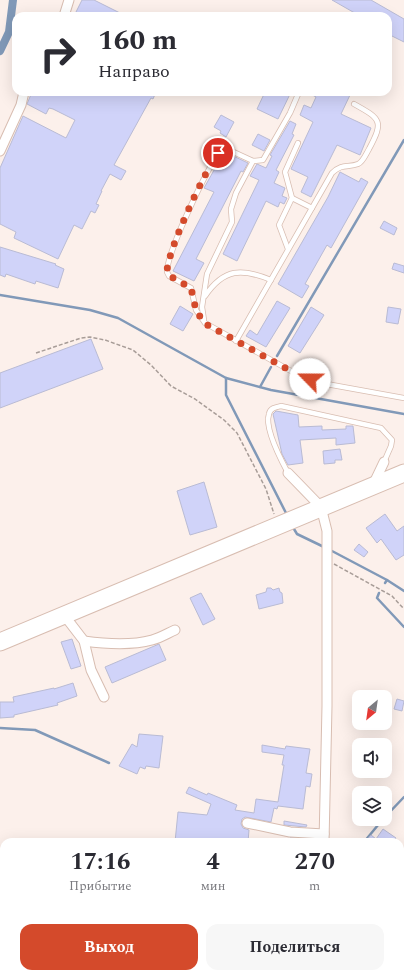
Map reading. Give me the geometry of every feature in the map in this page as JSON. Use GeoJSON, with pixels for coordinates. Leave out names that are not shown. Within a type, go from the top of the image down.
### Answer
{"type":"FeatureCollection","features":[{"type":"Feature","properties":{"kind":"highway"},"geometry":{"type":"LineString","coordinates":[[0,642],[404,473]]}},
{"type":"Feature","properties":{"kind":"street"},"geometry":{"type":"LineString","coordinates":[[65,12],[69,0]]}},
{"type":"Feature","properties":{"kind":"street"},"geometry":{"type":"LineString","coordinates":[[0,151],[21,105],[23,96]]}},
{"type":"Feature","properties":{"kind":"street"},"geometry":{"type":"LineString","coordinates":[[373,485],[384,462]]}},
{"type":"Feature","properties":{"kind":"street"},"geometry":{"type":"LineString","coordinates":[[247,823],[324,838],[327,706],[327,531],[320,507],[288,474]]}},
{"type":"Feature","properties":{"kind":"street"},"geometry":{"type":"LineString","coordinates":[[64,615],[84,640],[90,670],[104,697]]}},
{"type":"Feature","properties":{"kind":"street"},"geometry":{"type":"LineString","coordinates":[[84,640],[104,643],[130,644],[153,640],[175,630]]}},
{"type":"Feature","properties":{"kind":"lane"},"geometry":{"type":"LineString","coordinates":[[297,96],[265,158],[260,161],[253,161],[230,149],[223,149],[218,153],[186,216],[168,265],[167,272],[170,276],[191,288],[196,310],[204,323],[298,375],[321,383],[404,398]]}},
{"type":"Feature","properties":{"kind":"lane"},"geometry":{"type":"LineString","coordinates":[[236,341],[332,173],[339,167],[356,165],[361,162],[376,136],[379,129],[378,123],[374,116],[354,104]]}},
{"type":"Feature","properties":{"kind":"lane"},"geometry":{"type":"LineString","coordinates":[[288,250],[279,225],[292,198],[285,172],[298,143]]}},
{"type":"Feature","properties":{"kind":"lane"},"geometry":{"type":"LineString","coordinates":[[204,323],[202,308],[207,274],[232,222],[231,209],[236,193],[253,161]]}},
{"type":"Feature","properties":{"kind":"lane"},"geometry":{"type":"LineString","coordinates":[[292,198],[312,208]]}},
{"type":"Feature","properties":{"kind":"lane"},"geometry":{"type":"LineString","coordinates":[[204,297],[218,282],[232,273],[247,272],[271,280]]}},
{"type":"Feature","properties":{"kind":"lane"},"geometry":{"type":"LineString","coordinates":[[288,474],[279,456],[269,427],[268,414],[270,410],[281,406],[382,428],[392,440],[384,462]]}},
{"type":"Feature","properties":{"kind":"path"},"geometry":{"type":"LineString","coordinates":[[36,353],[81,338],[90,337],[105,340],[132,350],[151,365],[171,386],[195,399],[224,420],[237,433],[266,489],[277,525]]}},
{"type":"Feature","properties":{"kind":"path"},"geometry":{"type":"LineString","coordinates":[[326,560],[392,596],[404,609]]}},
{"type":"Feature","properties":{"kind":"building"},"geometry":{"type":"Polygon","coordinates":[[[82,0],[94,0],[118,12],[76,12],[82,0]]]}},
{"type":"Feature","properties":{"kind":"building"},"geometry":{"type":"Polygon","coordinates":[[[332,0],[371,0],[392,12],[353,12],[332,0]]]}},
{"type":"Feature","properties":{"kind":"building"},"geometry":{"type":"Polygon","coordinates":[[[392,12],[404,19],[404,42],[392,36],[392,12]]]}},
{"type":"Feature","properties":{"kind":"building"},"geometry":{"type":"Polygon","coordinates":[[[30,96],[154,96],[153,99],[151,98],[114,165],[126,171],[121,180],[110,174],[96,204],[99,205],[95,213],[91,211],[82,229],[74,225],[58,259],[14,238],[16,232],[0,224],[0,168],[23,116],[66,138],[75,120],[49,108],[46,114],[27,104],[30,96]]]}},
{"type":"Feature","properties":{"kind":"building"},"geometry":{"type":"Polygon","coordinates":[[[263,96],[289,96],[278,119],[257,109],[263,96]]]}},
{"type":"Feature","properties":{"kind":"building"},"geometry":{"type":"Polygon","coordinates":[[[314,96],[350,96],[341,114],[371,128],[360,155],[337,145],[311,197],[301,192],[308,177],[291,169],[313,122],[300,115],[304,105],[311,108],[316,97],[314,96]]]}},
{"type":"Feature","properties":{"kind":"building"},"geometry":{"type":"Polygon","coordinates":[[[221,115],[234,122],[226,137],[220,133],[221,131],[214,127],[221,115]]]}},
{"type":"Feature","properties":{"kind":"building"},"geometry":{"type":"Polygon","coordinates":[[[290,121],[296,124],[292,134],[294,135],[276,170],[279,172],[274,183],[285,188],[282,196],[287,198],[284,204],[280,202],[278,207],[266,201],[237,261],[223,254],[259,180],[250,176],[257,164],[266,168],[272,156],[270,155],[290,121]]]}},
{"type":"Feature","properties":{"kind":"building"},"geometry":{"type":"Polygon","coordinates":[[[258,134],[270,140],[264,151],[252,145],[258,134]]]}},
{"type":"Feature","properties":{"kind":"building"},"geometry":{"type":"Polygon","coordinates":[[[227,153],[248,163],[243,172],[241,171],[196,259],[204,263],[194,281],[173,271],[214,192],[204,188],[222,156],[227,153]]]}},
{"type":"Feature","properties":{"kind":"building"},"geometry":{"type":"Polygon","coordinates":[[[340,172],[359,182],[361,178],[368,182],[331,248],[327,245],[305,284],[309,286],[302,298],[278,284],[328,197],[340,172]]]}},
{"type":"Feature","properties":{"kind":"building"},"geometry":{"type":"Polygon","coordinates":[[[384,221],[397,228],[394,235],[380,228],[384,221]]]}},
{"type":"Feature","properties":{"kind":"building"},"geometry":{"type":"Polygon","coordinates":[[[0,247],[56,264],[55,265],[64,269],[58,288],[36,281],[35,284],[6,274],[5,277],[0,275],[0,247]]]}},
{"type":"Feature","properties":{"kind":"building"},"geometry":{"type":"Polygon","coordinates":[[[394,263],[404,266],[404,273],[392,269],[394,263]]]}},
{"type":"Feature","properties":{"kind":"building"},"geometry":{"type":"Polygon","coordinates":[[[277,301],[290,308],[266,347],[246,336],[250,330],[257,335],[277,301]]]}},
{"type":"Feature","properties":{"kind":"building"},"geometry":{"type":"Polygon","coordinates":[[[180,306],[193,314],[183,331],[170,324],[180,306]]]}},
{"type":"Feature","properties":{"kind":"building"},"geometry":{"type":"Polygon","coordinates":[[[311,307],[324,315],[300,353],[288,346],[311,307]]]}},
{"type":"Feature","properties":{"kind":"building"},"geometry":{"type":"Polygon","coordinates":[[[388,307],[401,309],[398,324],[386,322],[388,307]]]}},
{"type":"Feature","properties":{"kind":"building"},"geometry":{"type":"Polygon","coordinates":[[[91,339],[103,369],[0,408],[0,373],[91,339]]]}},
{"type":"Feature","properties":{"kind":"building"},"geometry":{"type":"Polygon","coordinates":[[[276,411],[298,415],[299,427],[322,426],[322,430],[346,429],[346,426],[353,426],[355,443],[336,445],[336,438],[300,440],[303,463],[288,465],[282,454],[273,414],[276,411]]]}},
{"type":"Feature","properties":{"kind":"building"},"geometry":{"type":"Polygon","coordinates":[[[340,449],[342,460],[335,460],[335,463],[324,464],[323,451],[340,449]]]}},
{"type":"Feature","properties":{"kind":"building"},"geometry":{"type":"Polygon","coordinates":[[[204,482],[217,527],[190,535],[177,491],[204,482]]]}},
{"type":"Feature","properties":{"kind":"building"},"geometry":{"type":"Polygon","coordinates":[[[385,514],[397,531],[404,526],[404,555],[396,560],[381,539],[377,543],[366,528],[385,514]]]}},
{"type":"Feature","properties":{"kind":"building"},"geometry":{"type":"Polygon","coordinates":[[[359,544],[368,552],[364,557],[354,550],[359,544]]]}},
{"type":"Feature","properties":{"kind":"building"},"geometry":{"type":"Polygon","coordinates":[[[267,588],[271,588],[273,590],[279,588],[280,592],[282,593],[283,603],[259,609],[256,595],[266,592],[267,588]]]}},
{"type":"Feature","properties":{"kind":"building"},"geometry":{"type":"Polygon","coordinates":[[[201,593],[215,619],[203,625],[190,598],[201,593]]]}},
{"type":"Feature","properties":{"kind":"building"},"geometry":{"type":"Polygon","coordinates":[[[72,639],[81,666],[71,669],[61,642],[72,639]]]}},
{"type":"Feature","properties":{"kind":"building"},"geometry":{"type":"Polygon","coordinates":[[[159,644],[166,660],[112,683],[105,667],[159,644]]]}},
{"type":"Feature","properties":{"kind":"building"},"geometry":{"type":"Polygon","coordinates":[[[73,683],[77,696],[57,703],[58,705],[14,715],[14,717],[0,718],[0,702],[14,702],[13,697],[54,689],[73,683]]]}},
{"type":"Feature","properties":{"kind":"building"},"geometry":{"type":"Polygon","coordinates":[[[397,699],[404,701],[402,711],[394,709],[397,699]]]}},
{"type":"Feature","properties":{"kind":"building"},"geometry":{"type":"Polygon","coordinates":[[[139,734],[163,736],[159,768],[146,766],[145,769],[140,767],[137,774],[119,766],[132,744],[137,747],[139,734]]]}},
{"type":"Feature","properties":{"kind":"building"},"geometry":{"type":"Polygon","coordinates":[[[262,745],[285,749],[286,746],[310,749],[306,773],[312,774],[310,787],[306,786],[303,809],[278,806],[277,809],[274,808],[271,822],[245,817],[242,819],[241,824],[243,828],[249,830],[248,838],[175,838],[178,812],[207,815],[211,804],[186,793],[189,787],[237,805],[235,810],[254,813],[256,799],[278,802],[284,765],[282,765],[284,755],[262,752],[262,745]]]}},
{"type":"Feature","properties":{"kind":"building"},"geometry":{"type":"Polygon","coordinates":[[[284,821],[307,825],[306,827],[284,825],[284,821]]]}},
{"type":"Feature","properties":{"kind":"building"},"geometry":{"type":"Polygon","coordinates":[[[383,829],[396,838],[377,838],[383,829]]]}},
{"type":"Feature","properties":{"kind":"waterway"},"geometry":{"type":"LineString","coordinates":[[0,51],[9,32],[13,0]]}},
{"type":"Feature","properties":{"kind":"waterway"},"geometry":{"type":"LineString","coordinates":[[277,356],[404,140]]}},
{"type":"Feature","properties":{"kind":"waterway"},"geometry":{"type":"LineString","coordinates":[[0,295],[90,310],[118,318],[226,378],[271,390],[404,414]]}},
{"type":"Feature","properties":{"kind":"waterway"},"geometry":{"type":"LineString","coordinates":[[260,387],[271,367]]}},
{"type":"Feature","properties":{"kind":"waterway"},"geometry":{"type":"LineString","coordinates":[[226,378],[226,395],[287,515]]}},
{"type":"Feature","properties":{"kind":"waterway"},"geometry":{"type":"LineString","coordinates":[[294,529],[297,534],[324,547]]}},
{"type":"Feature","properties":{"kind":"waterway"},"geometry":{"type":"LineString","coordinates":[[332,551],[387,580],[404,591]]}},
{"type":"Feature","properties":{"kind":"waterway"},"geometry":{"type":"LineString","coordinates":[[379,593],[377,598],[404,627]]}},
{"type":"Feature","properties":{"kind":"waterway"},"geometry":{"type":"LineString","coordinates":[[0,728],[35,730],[109,763]]}},
{"type":"Feature","properties":{"kind":"waterway"},"geometry":{"type":"LineString","coordinates":[[392,810],[404,797]]}},
{"type":"Feature","properties":{"kind":"waterway"},"geometry":{"type":"LineString","coordinates":[[367,838],[377,826]]}},
{"type":"Feature","properties":{"kind":"route"},"geometry":{"type":"LineString","coordinates":[[218,153],[186,216],[176,240],[167,272],[170,276],[191,288],[196,310],[204,323],[298,375],[310,379]]}}]}
